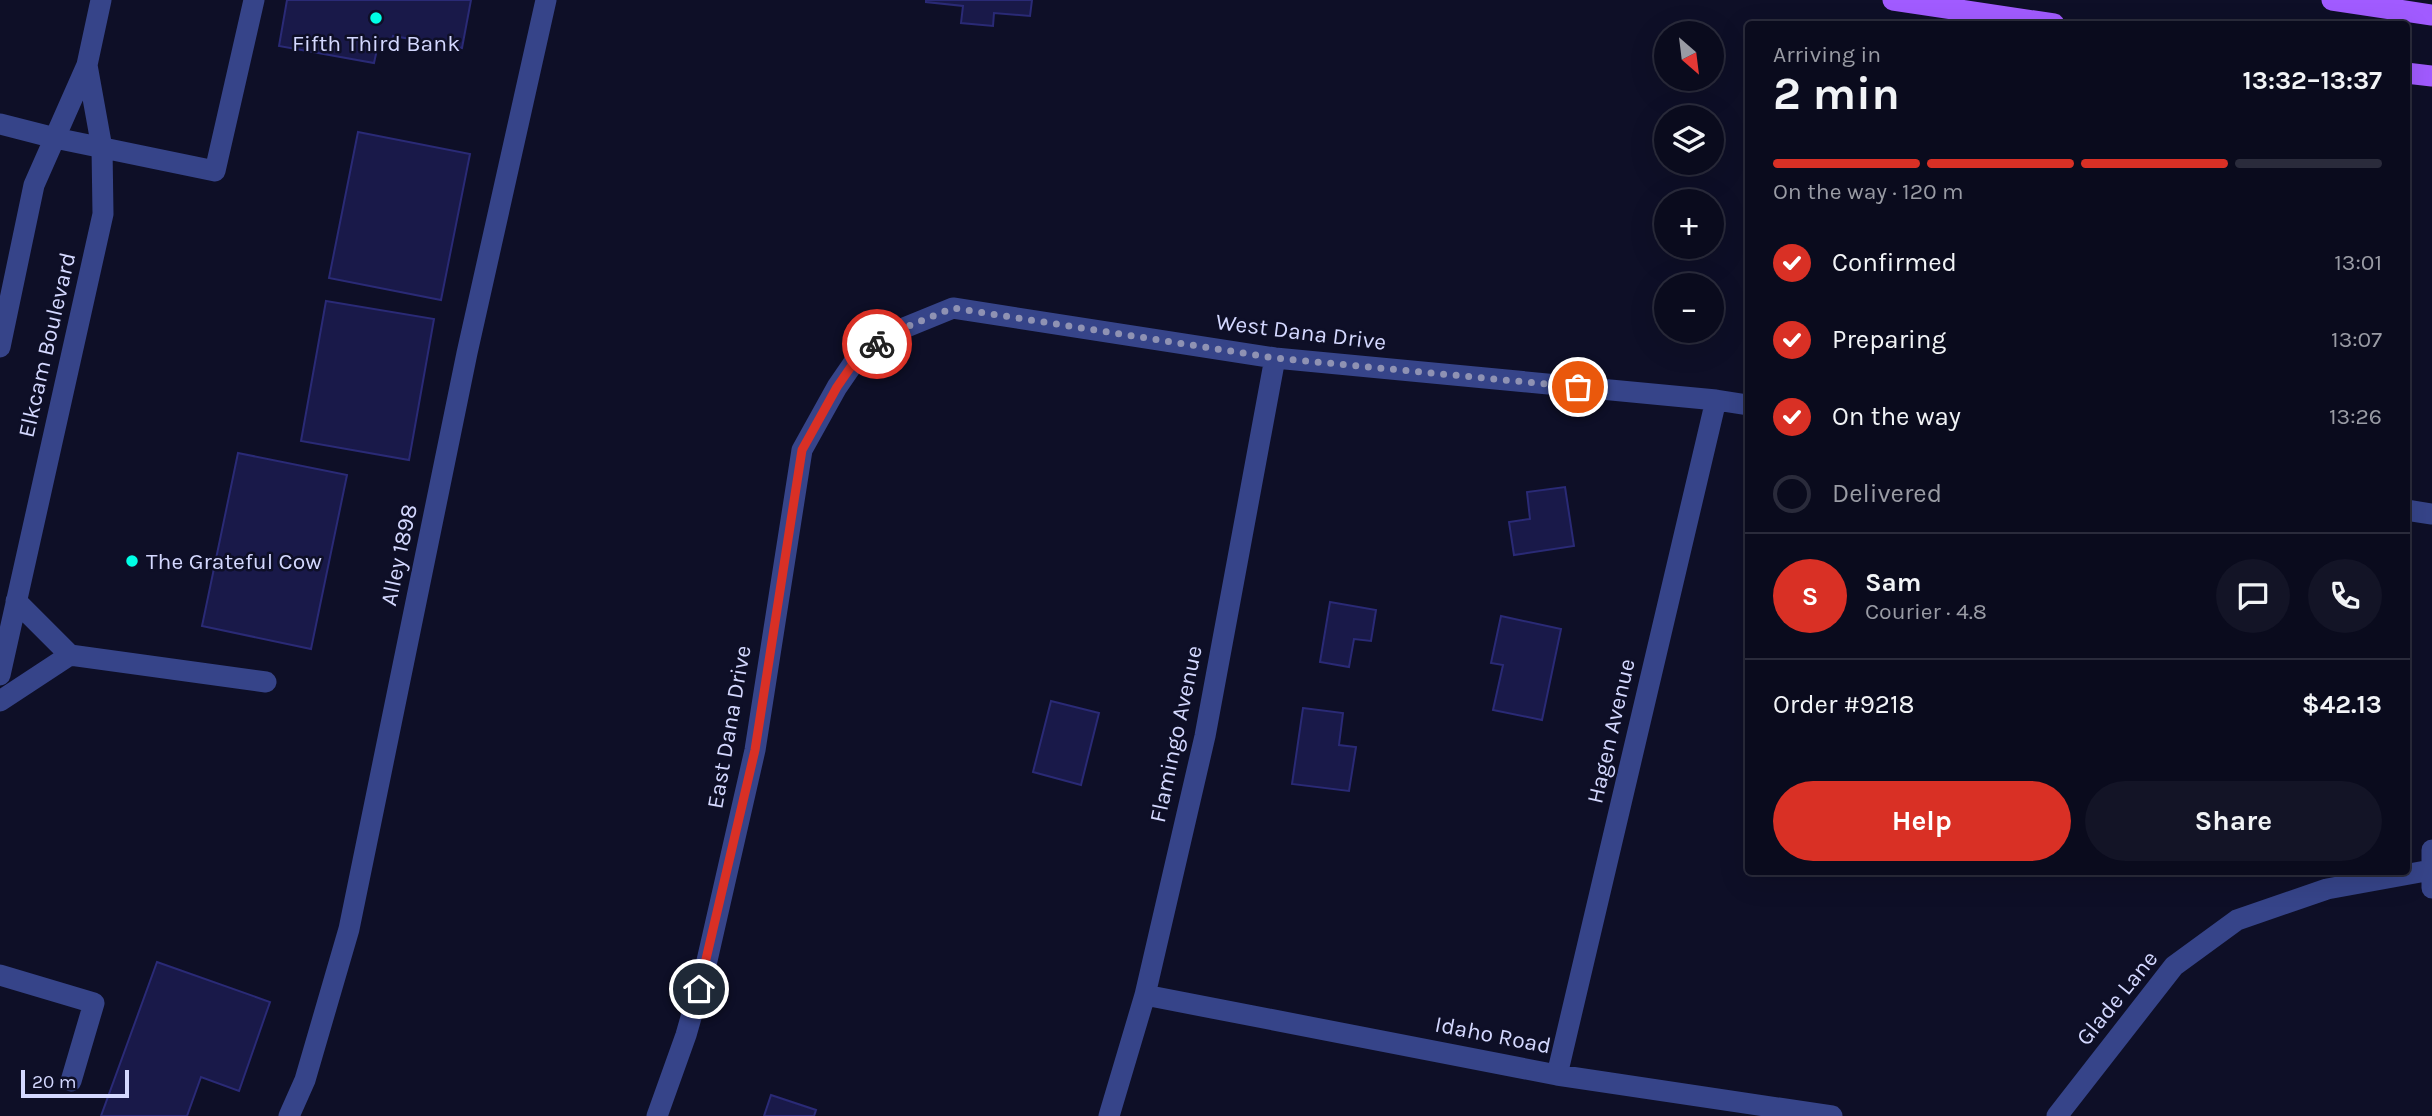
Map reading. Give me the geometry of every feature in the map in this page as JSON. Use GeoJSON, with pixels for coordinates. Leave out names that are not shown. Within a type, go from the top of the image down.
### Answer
{"type":"FeatureCollection","features":[{"type":"Feature","properties":{"kind":"main road"},"geometry":{"type":"LineString","coordinates":[[1893,0],[2034,21]]}},
{"type":"Feature","properties":{"kind":"main road"},"geometry":{"type":"LineString","coordinates":[[2332,0],[2432,15]]}},
{"type":"Feature","properties":{"kind":"main road"},"geometry":{"type":"LineString","coordinates":[[2410,73],[2432,76]]}},
{"type":"Feature","properties":{"kind":"street","name":"Elkcam Boulevard"},"geometry":{"type":"LineString","coordinates":[[0,347],[34,185],[87,65],[101,0]]}},
{"type":"Feature","properties":{"kind":"street"},"geometry":{"type":"LineString","coordinates":[[0,124],[215,171],[254,0]]}},
{"type":"Feature","properties":{"kind":"street","name":"Alley 1898"},"geometry":{"type":"LineString","coordinates":[[289,1116],[305,1080],[349,929],[467,353],[545,0]]}},
{"type":"Feature","properties":{"kind":"street","name":"Elkcam Boulevard"},"geometry":{"type":"LineString","coordinates":[[0,675],[103,214],[102,148],[87,65]]}},
{"type":"Feature","properties":{"kind":"street","name":"West Dana Drive"},"geometry":{"type":"LineString","coordinates":[[859,355],[899,330],[953,308],[1275,358],[1745,405]]}},
{"type":"Feature","properties":{"kind":"street","name":"East Dana Drive"},"geometry":{"type":"LineString","coordinates":[[657,1116],[686,1035],[706,965],[755,750],[802,450],[837,387],[859,355]]}},
{"type":"Feature","properties":{"kind":"street","name":"Flamingo Avenue"},"geometry":{"type":"LineString","coordinates":[[1109,1116],[1145,995],[1205,736],[1275,358]]}},
{"type":"Feature","properties":{"kind":"street","name":"Hagen Avenue"},"geometry":{"type":"LineString","coordinates":[[1557,1074],[1716,400]]}},
{"type":"Feature","properties":{"kind":"street"},"geometry":{"type":"LineString","coordinates":[[2410,511],[2432,514]]}},
{"type":"Feature","properties":{"kind":"street"},"geometry":{"type":"LineString","coordinates":[[16,601],[70,655],[266,682]]}},
{"type":"Feature","properties":{"kind":"street"},"geometry":{"type":"LineString","coordinates":[[0,701],[70,655]]}},
{"type":"Feature","properties":{"kind":"street","name":"Glade Lane"},"geometry":{"type":"LineString","coordinates":[[2410,873],[2432,869]]}},
{"type":"Feature","properties":{"kind":"street","name":"Glade Lane"},"geometry":{"type":"LineString","coordinates":[[2057,1116],[2174,966],[2237,920],[2328,889],[2401,875]]}},
{"type":"Feature","properties":{"kind":"street"},"geometry":{"type":"LineString","coordinates":[[0,975],[94,1003],[71,1081]]}},
{"type":"Feature","properties":{"kind":"street","name":"Idaho Road"},"geometry":{"type":"LineString","coordinates":[[1145,995],[1557,1074],[1832,1116]]}},
{"type":"Feature","properties":{"kind":"building","name":"Fifth Third Bank"},"geometry":{"type":"Polygon","coordinates":[[[287,0],[471,0],[462,48],[393,36],[391,43],[379,40],[374,63],[279,46],[287,0]]]}},
{"type":"Feature","properties":{"kind":"building"},"geometry":{"type":"Polygon","coordinates":[[[926,0],[1032,0],[1030,16],[994,13],[993,26],[961,23],[963,6],[926,0]]]}},
{"type":"Feature","properties":{"kind":"building"},"geometry":{"type":"Polygon","coordinates":[[[358,132],[470,154],[441,300],[329,278],[358,132]]]}},
{"type":"Feature","properties":{"kind":"building"},"geometry":{"type":"Polygon","coordinates":[[[326,301],[434,319],[409,460],[301,441],[326,301]]]}},
{"type":"Feature","properties":{"kind":"building"},"geometry":{"type":"Polygon","coordinates":[[[238,453],[347,475],[311,649],[202,626],[238,453]]]}},
{"type":"Feature","properties":{"kind":"building"},"geometry":{"type":"Polygon","coordinates":[[[1565,487],[1574,546],[1514,555],[1509,522],[1530,519],[1527,492],[1565,487]]]}},
{"type":"Feature","properties":{"kind":"building"},"geometry":{"type":"Polygon","coordinates":[[[1330,602],[1376,610],[1371,641],[1354,639],[1349,667],[1320,662],[1330,602]]]}},
{"type":"Feature","properties":{"kind":"building"},"geometry":{"type":"Polygon","coordinates":[[[1501,616],[1561,629],[1542,720],[1493,710],[1503,665],[1491,663],[1501,616]]]}},
{"type":"Feature","properties":{"kind":"building"},"geometry":{"type":"Polygon","coordinates":[[[1051,701],[1099,713],[1081,785],[1033,772],[1051,701]]]}},
{"type":"Feature","properties":{"kind":"building"},"geometry":{"type":"Polygon","coordinates":[[[1303,708],[1343,713],[1339,745],[1356,747],[1349,791],[1292,784],[1303,708]]]}},
{"type":"Feature","properties":{"kind":"building"},"geometry":{"type":"Polygon","coordinates":[[[157,962],[270,1002],[239,1091],[201,1077],[187,1116],[101,1116],[157,962]]]}},
{"type":"Feature","properties":{"kind":"building"},"geometry":{"type":"Polygon","coordinates":[[[771,1095],[816,1110],[814,1116],[764,1116],[771,1095]]]}},
{"type":"Feature","properties":{"kind":"way so far"},"geometry":{"type":"LineString","coordinates":[[877,344],[899,330],[953,308],[1275,358],[1578,387]]}},
{"type":"Feature","properties":{"kind":"place","name":"Fifth Third Bank"},"geometry":{"type":"Point","coordinates":[376,18]}},
{"type":"Feature","properties":{"kind":"place","name":"The Grateful Cow"},"geometry":{"type":"Point","coordinates":[132,561]}},
{"type":"Feature","properties":{"kind":"route"},"geometry":{"type":"LineString","coordinates":[[699,989],[755,750],[802,450],[837,387],[859,355],[877,344]]}}]}
